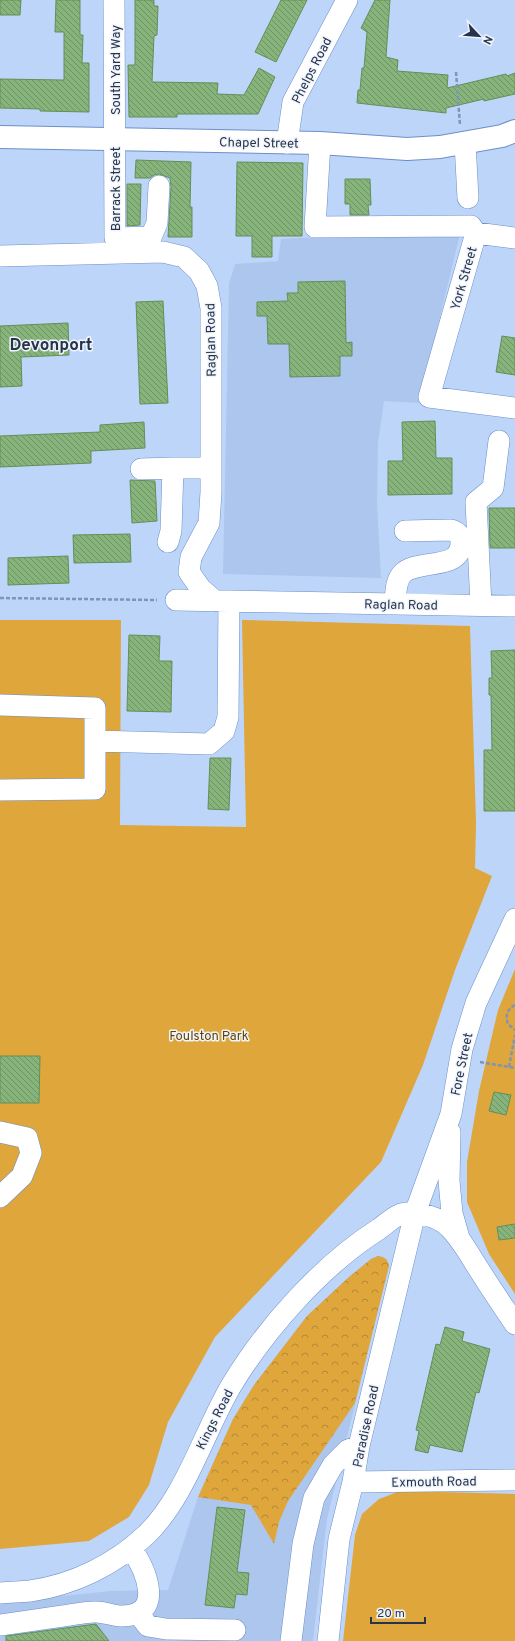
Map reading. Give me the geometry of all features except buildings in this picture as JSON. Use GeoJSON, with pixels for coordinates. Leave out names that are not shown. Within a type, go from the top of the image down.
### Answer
{"type":"FeatureCollection","features":[{"type":"Feature","properties":{"kind":"main road","name":"Chapel Street"},"geometry":{"type":"LineString","coordinates":[[0,137],[320,143],[407,149],[440,147],[502,136],[515,131]]}},
{"type":"Feature","properties":{"kind":"street","name":"South Yard Way"},"geometry":{"type":"LineString","coordinates":[[114,0],[116,140]]}},
{"type":"Feature","properties":{"kind":"street","name":"Phelps Road"},"geometry":{"type":"LineString","coordinates":[[287,143],[293,102],[347,0]]}},
{"type":"Feature","properties":{"kind":"street","name":"Barrack Street"},"geometry":{"type":"LineString","coordinates":[[116,140],[115,238],[151,237],[157,223],[159,186]]}},
{"type":"Feature","properties":{"kind":"street","name":"York Street"},"geometry":{"type":"LineString","coordinates":[[320,143],[315,227],[471,226],[476,233],[429,397],[515,408]]}},
{"type":"Feature","properties":{"kind":"street"},"geometry":{"type":"LineString","coordinates":[[463,143],[468,198]]}},
{"type":"Feature","properties":{"kind":"street"},"geometry":{"type":"LineString","coordinates":[[476,233],[515,238]]}},
{"type":"Feature","properties":{"kind":"street","name":"Raglan Road"},"geometry":{"type":"LineString","coordinates":[[0,256],[163,252],[184,257],[199,271],[207,286],[211,308],[211,468],[209,523],[191,557],[190,572],[201,589],[222,601]]}},
{"type":"Feature","properties":{"kind":"street"},"geometry":{"type":"LineString","coordinates":[[481,605],[476,502],[493,488],[499,441]]}},
{"type":"Feature","properties":{"kind":"street"},"geometry":{"type":"LineString","coordinates":[[168,542],[171,531],[173,468]]}},
{"type":"Feature","properties":{"kind":"street"},"geometry":{"type":"LineString","coordinates":[[141,469],[211,468]]}},
{"type":"Feature","properties":{"kind":"street"},"geometry":{"type":"LineString","coordinates":[[395,604],[397,585],[403,573],[411,569],[447,561],[458,555],[460,548],[460,535],[451,530],[405,532]]}},
{"type":"Feature","properties":{"kind":"street","name":"Raglan Road"},"geometry":{"type":"LineString","coordinates":[[176,600],[515,606]]}},
{"type":"Feature","properties":{"kind":"street"},"geometry":{"type":"LineString","coordinates":[[95,741],[209,744],[224,731],[228,717],[222,601]]}},
{"type":"Feature","properties":{"kind":"street"},"geometry":{"type":"LineString","coordinates":[[0,705],[95,708],[95,789],[0,790]]}},
{"type":"Feature","properties":{"kind":"street","name":"Fore Street"},"geometry":{"type":"LineString","coordinates":[[415,1213],[451,1114],[459,1059],[476,1003],[515,919]]}},
{"type":"Feature","properties":{"kind":"street"},"geometry":{"type":"LineString","coordinates":[[451,1114],[449,1181],[452,1213],[460,1240]]}},
{"type":"Feature","properties":{"kind":"street"},"geometry":{"type":"LineString","coordinates":[[0,1132],[27,1138],[31,1153],[22,1176],[0,1197]]}},
{"type":"Feature","properties":{"kind":"street"},"geometry":{"type":"LineString","coordinates":[[415,1213],[434,1218],[446,1224],[460,1240],[515,1324]]}},
{"type":"Feature","properties":{"kind":"street","name":"Paradise Road"},"geometry":{"type":"LineString","coordinates":[[328,1641],[339,1539],[353,1482],[359,1446],[415,1213]]}},
{"type":"Feature","properties":{"kind":"street","name":"Kings Road"},"geometry":{"type":"LineString","coordinates":[[0,1593],[30,1591],[71,1580],[93,1572],[131,1548],[147,1534],[167,1509],[184,1480],[211,1423],[232,1385],[255,1350],[282,1317],[324,1272],[350,1248],[401,1214],[415,1213]]}},
{"type":"Feature","properties":{"kind":"street"},"geometry":{"type":"LineString","coordinates":[[291,1641],[303,1544],[314,1498],[333,1466],[348,1450],[359,1446]]}},
{"type":"Feature","properties":{"kind":"street","name":"Exmouth Road"},"geometry":{"type":"LineString","coordinates":[[353,1482],[515,1480]]}},
{"type":"Feature","properties":{"kind":"street"},"geometry":{"type":"LineString","coordinates":[[0,1625],[95,1612],[121,1616],[138,1613],[145,1607],[149,1594],[148,1580],[140,1560],[131,1548]]}},
{"type":"Feature","properties":{"kind":"street"},"geometry":{"type":"LineString","coordinates":[[138,1613],[148,1626],[166,1629],[235,1630]]}},
{"type":"Feature","properties":{"kind":"path"},"geometry":{"type":"LineString","coordinates":[[456,72],[463,143]]}},
{"type":"Feature","properties":{"kind":"path"},"geometry":{"type":"LineString","coordinates":[[0,598],[176,600]]}},
{"type":"Feature","properties":{"kind":"path"},"geometry":{"type":"LineString","coordinates":[[515,1005],[508,1010],[506,1020],[510,1027],[515,1030]]}},
{"type":"Feature","properties":{"kind":"path"},"geometry":{"type":"LineString","coordinates":[[509,1067],[515,1035]]}},
{"type":"Feature","properties":{"kind":"path"},"geometry":{"type":"LineString","coordinates":[[459,1059],[515,1068]]}},
{"type":"Feature","properties":{"kind":"shaded area"},"geometry":{"type":"Polygon","coordinates":[[[461,230],[419,403],[384,401],[378,443],[377,503],[381,578],[223,574],[229,283],[235,264],[278,261],[281,239],[461,230]]]}},
{"type":"Feature","properties":{"kind":"shaded area"},"geometry":{"type":"Polygon","coordinates":[[[378,1256],[384,1257],[388,1261],[389,1266],[327,1519],[313,1641],[0,1641],[0,1603],[110,1591],[168,1590],[198,1497],[233,1419],[254,1385],[307,1316],[349,1277],[371,1259],[378,1256]]]}},
{"type":"Feature","properties":{"kind":"green space","name":"Foulston Park"},"geometry":{"type":"Polygon","coordinates":[[[0,620],[121,620],[120,825],[246,827],[242,620],[470,626],[476,823],[475,868],[492,876],[455,970],[423,1065],[381,1162],[215,1337],[168,1422],[149,1485],[129,1517],[89,1541],[0,1549],[0,620]]]}},
{"type":"Feature","properties":{"kind":"green space"},"geometry":{"type":"Polygon","coordinates":[[[515,969],[515,1294],[489,1254],[467,1202],[467,1162],[479,1091],[498,1010],[515,969]]]}},
{"type":"Feature","properties":{"kind":"green space"},"geometry":{"type":"Polygon","coordinates":[[[378,1256],[385,1259],[389,1266],[355,1403],[288,1501],[279,1522],[274,1544],[251,1505],[198,1497],[233,1419],[254,1385],[307,1316],[349,1277],[371,1259],[378,1256]]]}},
{"type":"Feature","properties":{"kind":"green space"},"geometry":{"type":"Polygon","coordinates":[[[400,1491],[515,1494],[515,1641],[343,1641],[355,1535],[362,1514],[379,1499],[400,1491]]]}},
{"type":"Feature","properties":{"kind":"district","name":"Devonport"},"geometry":{"type":"Point","coordinates":[51,344]}}]}
